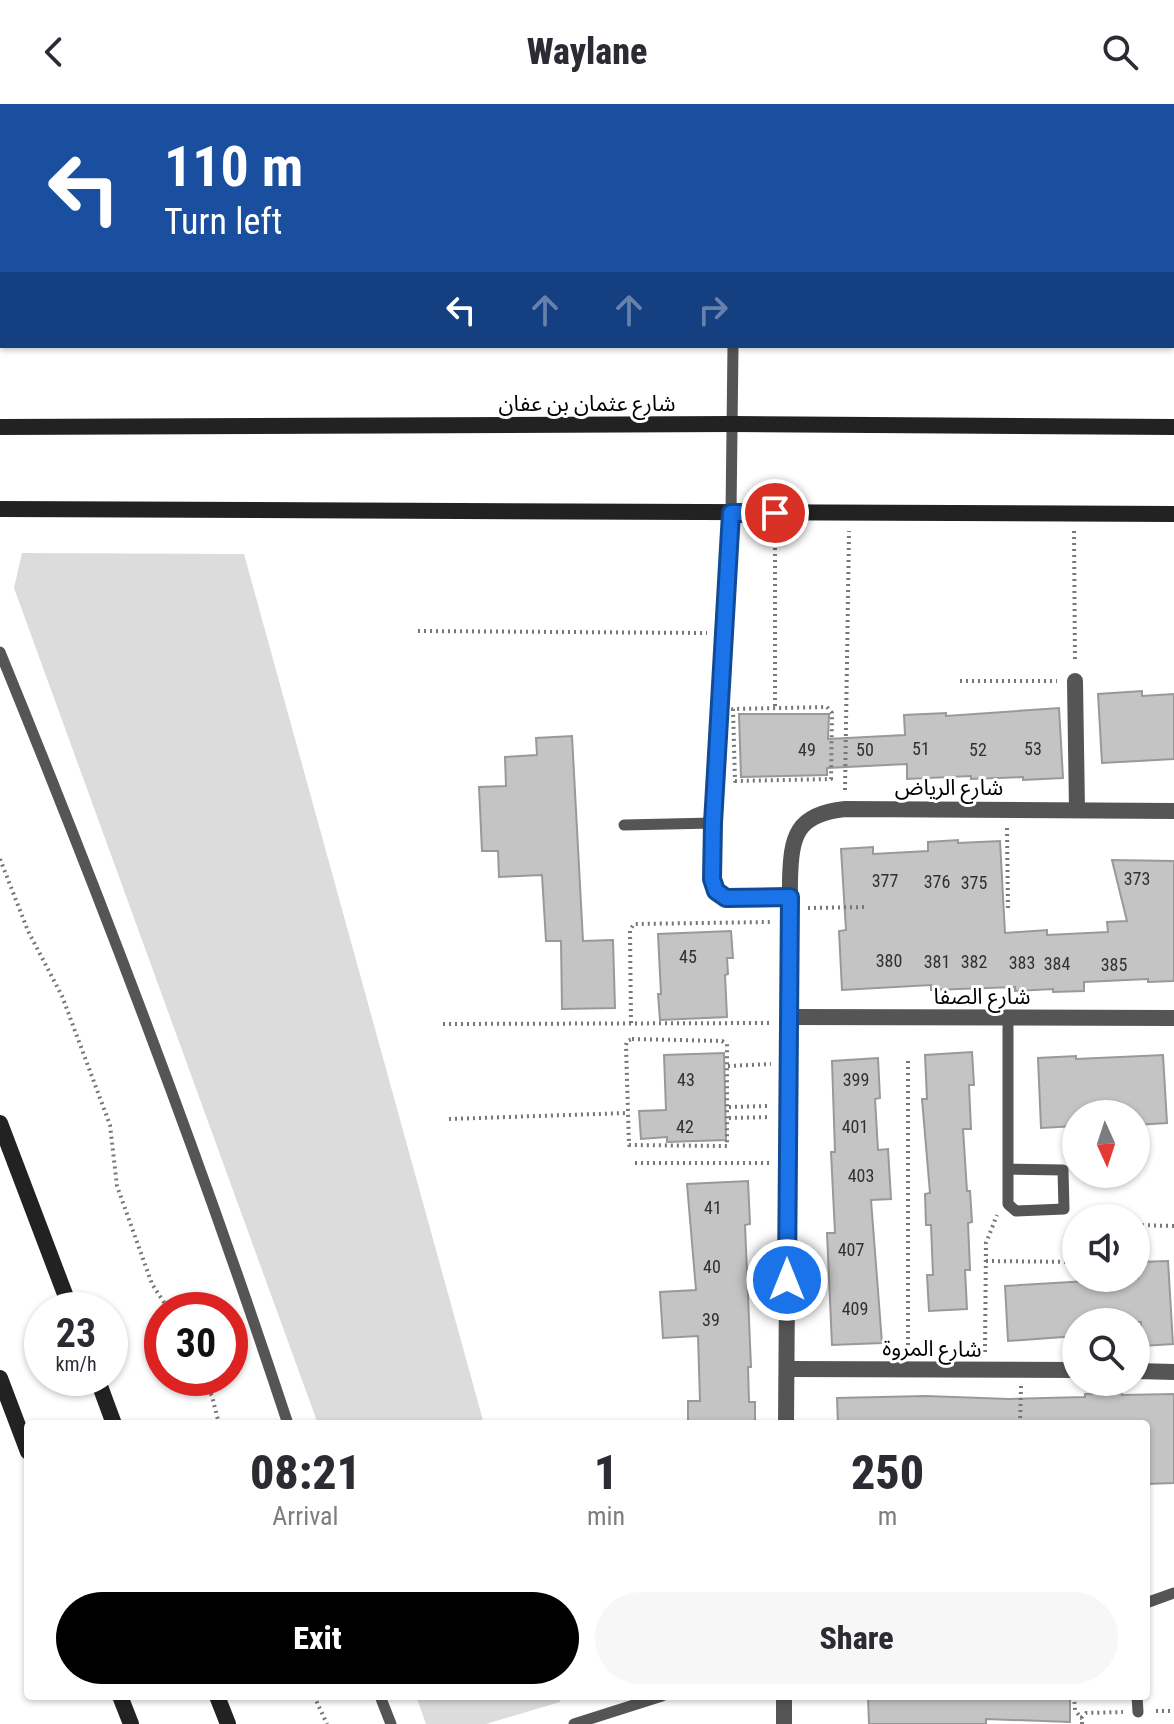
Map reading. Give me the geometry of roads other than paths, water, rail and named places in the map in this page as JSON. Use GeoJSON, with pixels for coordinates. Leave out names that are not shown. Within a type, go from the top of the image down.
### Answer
{"type":"FeatureCollection","features":[{"type":"Feature","properties":{"kind":"main road"},"geometry":{"type":"LineString","coordinates":[[0,417],[30,426]]}},
{"type":"Feature","properties":{"kind":"main road","name":"شارع عثمان بن عفان"},"geometry":{"type":"LineString","coordinates":[[0,427],[732,424],[1174,427]]}},
{"type":"Feature","properties":{"kind":"main road"},"geometry":{"type":"LineString","coordinates":[[0,509],[1174,514]]}},
{"type":"Feature","properties":{"kind":"main road"},"geometry":{"type":"LineString","coordinates":[[0,517],[31,509]]}},
{"type":"Feature","properties":{"kind":"main road"},"geometry":{"type":"LineString","coordinates":[[0,1123],[64,1292]]}},
{"type":"Feature","properties":{"kind":"main road"},"geometry":{"type":"LineString","coordinates":[[0,1378],[24,1441]]}},
{"type":"Feature","properties":{"kind":"main road"},"geometry":{"type":"LineString","coordinates":[[104,1396],[113,1420]]}},
{"type":"Feature","properties":{"kind":"main road"},"geometry":{"type":"LineString","coordinates":[[122,1700],[131,1724]]}},
{"type":"Feature","properties":{"kind":"main road"},"geometry":{"type":"LineString","coordinates":[[219,1700],[228,1724]]}},
{"type":"Feature","properties":{"kind":"street"},"geometry":{"type":"LineString","coordinates":[[1075,681],[1077,810]]}},
{"type":"Feature","properties":{"kind":"street","name":"شارع الرياض"},"geometry":{"type":"LineString","coordinates":[[786,1420],[790,909],[792,846],[798,830],[818,813],[845,809],[1174,811]]}},
{"type":"Feature","properties":{"kind":"street","name":"شارع الصفا"},"geometry":{"type":"LineString","coordinates":[[789,1020],[1174,1018]]}},
{"type":"Feature","properties":{"kind":"street","name":"شارع المروة"},"geometry":{"type":"LineString","coordinates":[[787,1369],[1062,1370]]}},
{"type":"Feature","properties":{"kind":"street"},"geometry":{"type":"LineString","coordinates":[[1150,1371],[1174,1372]]}},
{"type":"Feature","properties":{"kind":"street"},"geometry":{"type":"LineString","coordinates":[[784,1700],[784,1724]]}},
{"type":"Feature","properties":{"kind":"lane"},"geometry":{"type":"LineString","coordinates":[[733,348],[731,513],[712,879],[716,891],[726,898],[790,909]]}},
{"type":"Feature","properties":{"kind":"lane"},"geometry":{"type":"LineString","coordinates":[[0,652],[105,913],[192,1147],[287,1420]]}},
{"type":"Feature","properties":{"kind":"lane"},"geometry":{"type":"LineString","coordinates":[[624,825],[713,823]]}},
{"type":"Feature","properties":{"kind":"lane"},"geometry":{"type":"LineString","coordinates":[[1008,1018],[1008,1169],[1008,1204],[1016,1211],[1061,1210],[1064,1206],[1064,1172],[1061,1168],[1008,1169]]}},
{"type":"Feature","properties":{"kind":"lane"},"geometry":{"type":"LineString","coordinates":[[1150,1602],[1174,1593]]}},
{"type":"Feature","properties":{"kind":"lane"},"geometry":{"type":"LineString","coordinates":[[382,1700],[391,1724]]}},
{"type":"Feature","properties":{"kind":"lane"},"geometry":{"type":"LineString","coordinates":[[574,1724],[649,1700]]}},
{"type":"Feature","properties":{"kind":"lane"},"geometry":{"type":"LineString","coordinates":[[1137,1700],[1138,1712]]}}]}
